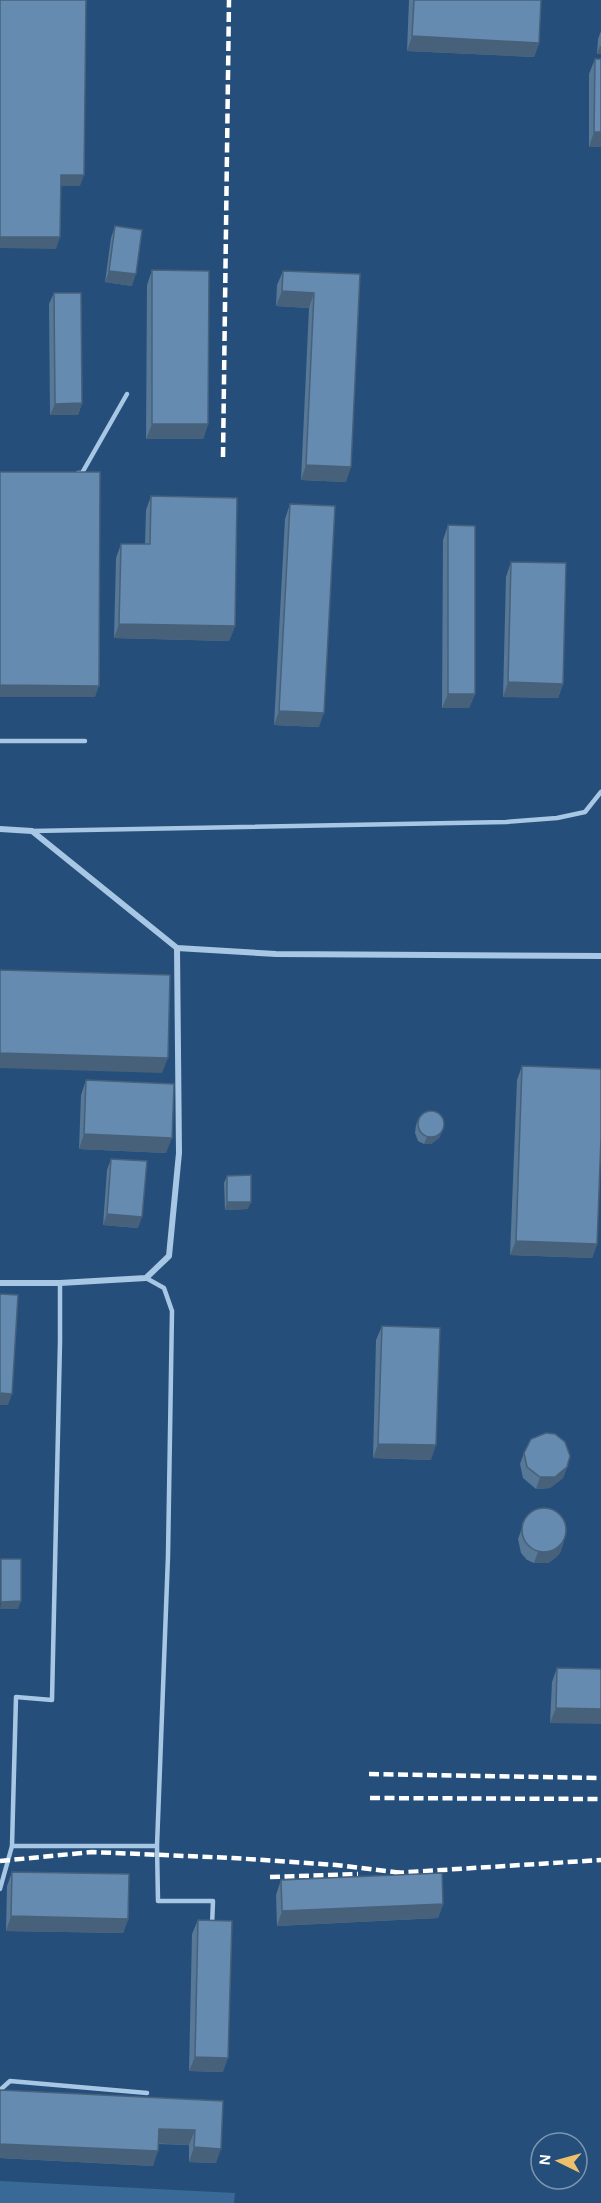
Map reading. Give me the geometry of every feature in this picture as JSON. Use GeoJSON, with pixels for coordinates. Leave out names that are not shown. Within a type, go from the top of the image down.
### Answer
{"type":"FeatureCollection","features":[{"type":"Feature","properties":{"kind":"street"},"geometry":{"type":"LineString","coordinates":[[0,830],[32,831],[177,948],[276,954],[601,956]]}},
{"type":"Feature","properties":{"kind":"street"},"geometry":{"type":"LineString","coordinates":[[0,1283],[60,1283],[146,1278],[169,1256],[179,1153],[177,948]]}},
{"type":"Feature","properties":{"kind":"lane"},"geometry":{"type":"LineString","coordinates":[[70,473],[82,473],[127,394]]}},
{"type":"Feature","properties":{"kind":"lane"},"geometry":{"type":"LineString","coordinates":[[0,741],[85,741]]}},
{"type":"Feature","properties":{"kind":"lane"},"geometry":{"type":"LineString","coordinates":[[32,831],[506,822],[557,818],[585,812],[601,792]]}},
{"type":"Feature","properties":{"kind":"lane"},"geometry":{"type":"LineString","coordinates":[[146,1278],[164,1288],[172,1311],[168,1556],[157,1846],[158,1901],[213,1901],[211,1931]]}},
{"type":"Feature","properties":{"kind":"lane"},"geometry":{"type":"LineString","coordinates":[[0,1889],[12,1846],[16,1697],[52,1700],[60,1283]]}},
{"type":"Feature","properties":{"kind":"lane"},"geometry":{"type":"LineString","coordinates":[[12,1846],[157,1846]]}},
{"type":"Feature","properties":{"kind":"lane"},"geometry":{"type":"LineString","coordinates":[[0,2090],[10,2081],[147,2093]]}},
{"type":"Feature","properties":{"kind":"shaded area"},"geometry":{"type":"Polygon","coordinates":[[[0,2181],[235,2193],[234,2203],[0,2203],[0,2181]]]}},
{"type":"Feature","properties":{"kind":"building"},"geometry":{"type":"Polygon","coordinates":[[[0,0],[86,0],[84,175],[61,175],[60,237],[0,237],[0,0]]]}},
{"type":"Feature","properties":{"kind":"building"},"geometry":{"type":"Polygon","coordinates":[[[414,0],[541,0],[539,43],[412,36],[414,0]]]}},
{"type":"Feature","properties":{"kind":"building"},"geometry":{"type":"Polygon","coordinates":[[[595,59],[601,59],[601,132],[594,132],[595,59]]]}},
{"type":"Feature","properties":{"kind":"building"},"geometry":{"type":"Polygon","coordinates":[[[115,226],[142,230],[136,274],[109,271],[115,226]]]}},
{"type":"Feature","properties":{"kind":"building"},"geometry":{"type":"Polygon","coordinates":[[[152,270],[209,271],[208,424],[152,424],[152,270]]]}},
{"type":"Feature","properties":{"kind":"building"},"geometry":{"type":"Polygon","coordinates":[[[283,271],[360,274],[351,467],[306,465],[314,293],[282,291],[283,271]]]}},
{"type":"Feature","properties":{"kind":"building"},"geometry":{"type":"Polygon","coordinates":[[[54,293],[81,293],[82,403],[55,404],[54,293]]]}},
{"type":"Feature","properties":{"kind":"building"},"geometry":{"type":"Polygon","coordinates":[[[0,472],[100,472],[99,686],[0,685],[0,472]]]}},
{"type":"Feature","properties":{"kind":"building"},"geometry":{"type":"Polygon","coordinates":[[[151,496],[237,498],[235,626],[119,624],[121,544],[150,544],[151,496]]]}},
{"type":"Feature","properties":{"kind":"building"},"geometry":{"type":"Polygon","coordinates":[[[290,504],[335,506],[324,713],[279,711],[290,504]]]}},
{"type":"Feature","properties":{"kind":"building"},"geometry":{"type":"Polygon","coordinates":[[[448,525],[475,526],[475,694],[448,694],[448,525]]]}},
{"type":"Feature","properties":{"kind":"building"},"geometry":{"type":"Polygon","coordinates":[[[511,562],[566,563],[563,684],[508,682],[511,562]]]}},
{"type":"Feature","properties":{"kind":"building"},"geometry":{"type":"Polygon","coordinates":[[[0,970],[170,975],[168,1058],[0,1053],[0,970]]]}},
{"type":"Feature","properties":{"kind":"building"},"geometry":{"type":"Polygon","coordinates":[[[522,1066],[601,1069],[597,1244],[516,1241],[522,1066]]]}},
{"type":"Feature","properties":{"kind":"building"},"geometry":{"type":"Polygon","coordinates":[[[86,1080],[174,1084],[172,1138],[84,1134],[86,1080]]]}},
{"type":"Feature","properties":{"kind":"building"},"geometry":{"type":"Polygon","coordinates":[[[431,1111],[440,1115],[444,1124],[440,1133],[431,1137],[422,1133],[418,1124],[422,1115],[431,1111]]]}},
{"type":"Feature","properties":{"kind":"building"},"geometry":{"type":"Polygon","coordinates":[[[111,1159],[147,1161],[142,1217],[107,1214],[111,1159]]]}},
{"type":"Feature","properties":{"kind":"building"},"geometry":{"type":"Polygon","coordinates":[[[251,1175],[251,1202],[227,1202],[227,1176],[251,1175]]]}},
{"type":"Feature","properties":{"kind":"building"},"geometry":{"type":"Polygon","coordinates":[[[0,1294],[18,1295],[12,1394],[0,1393],[0,1294]]]}},
{"type":"Feature","properties":{"kind":"building"},"geometry":{"type":"Polygon","coordinates":[[[382,1326],[440,1328],[436,1445],[378,1444],[382,1326]]]}},
{"type":"Feature","properties":{"kind":"building"},"geometry":{"type":"Polygon","coordinates":[[[546,1433],[555,1434],[565,1442],[570,1456],[567,1467],[555,1477],[540,1477],[527,1467],[524,1453],[531,1439],[546,1433]]]}},
{"type":"Feature","properties":{"kind":"building"},"geometry":{"type":"Polygon","coordinates":[[[544,1508],[560,1514],[566,1530],[560,1546],[544,1552],[528,1546],[522,1530],[528,1514],[544,1508]]]}},
{"type":"Feature","properties":{"kind":"building"},"geometry":{"type":"Polygon","coordinates":[[[1,1559],[21,1559],[21,1601],[1,1602],[1,1559]]]}},
{"type":"Feature","properties":{"kind":"building"},"geometry":{"type":"Polygon","coordinates":[[[557,1668],[601,1669],[601,1709],[556,1708],[557,1668]]]}},
{"type":"Feature","properties":{"kind":"building"},"geometry":{"type":"Polygon","coordinates":[[[12,1872],[129,1874],[128,1919],[11,1916],[12,1872]]]}},
{"type":"Feature","properties":{"kind":"building"},"geometry":{"type":"Polygon","coordinates":[[[442,1873],[443,1904],[282,1911],[281,1880],[442,1873]]]}},
{"type":"Feature","properties":{"kind":"building"},"geometry":{"type":"Polygon","coordinates":[[[198,1920],[232,1921],[228,2058],[195,2057],[198,1920]]]}},
{"type":"Feature","properties":{"kind":"building"},"geometry":{"type":"Polygon","coordinates":[[[0,2090],[223,2101],[221,2149],[194,2147],[195,2130],[159,2129],[158,2151],[0,2144],[0,2090]]]}},
{"type":"Feature","properties":{"kind":"railway"},"geometry":{"type":"LineString","coordinates":[[223,457],[229,0]]}},
{"type":"Feature","properties":{"kind":"railway"},"geometry":{"type":"LineString","coordinates":[[369,1774],[601,1778]]}},
{"type":"Feature","properties":{"kind":"railway"},"geometry":{"type":"LineString","coordinates":[[370,1798],[601,1799]]}},
{"type":"Feature","properties":{"kind":"railway"},"geometry":{"type":"LineString","coordinates":[[0,1861],[92,1852],[233,1858],[336,1865],[403,1873]]}},
{"type":"Feature","properties":{"kind":"railway"},"geometry":{"type":"LineString","coordinates":[[394,1873],[601,1860]]}},
{"type":"Feature","properties":{"kind":"railway"},"geometry":{"type":"LineString","coordinates":[[270,1877],[358,1874]]}}]}
